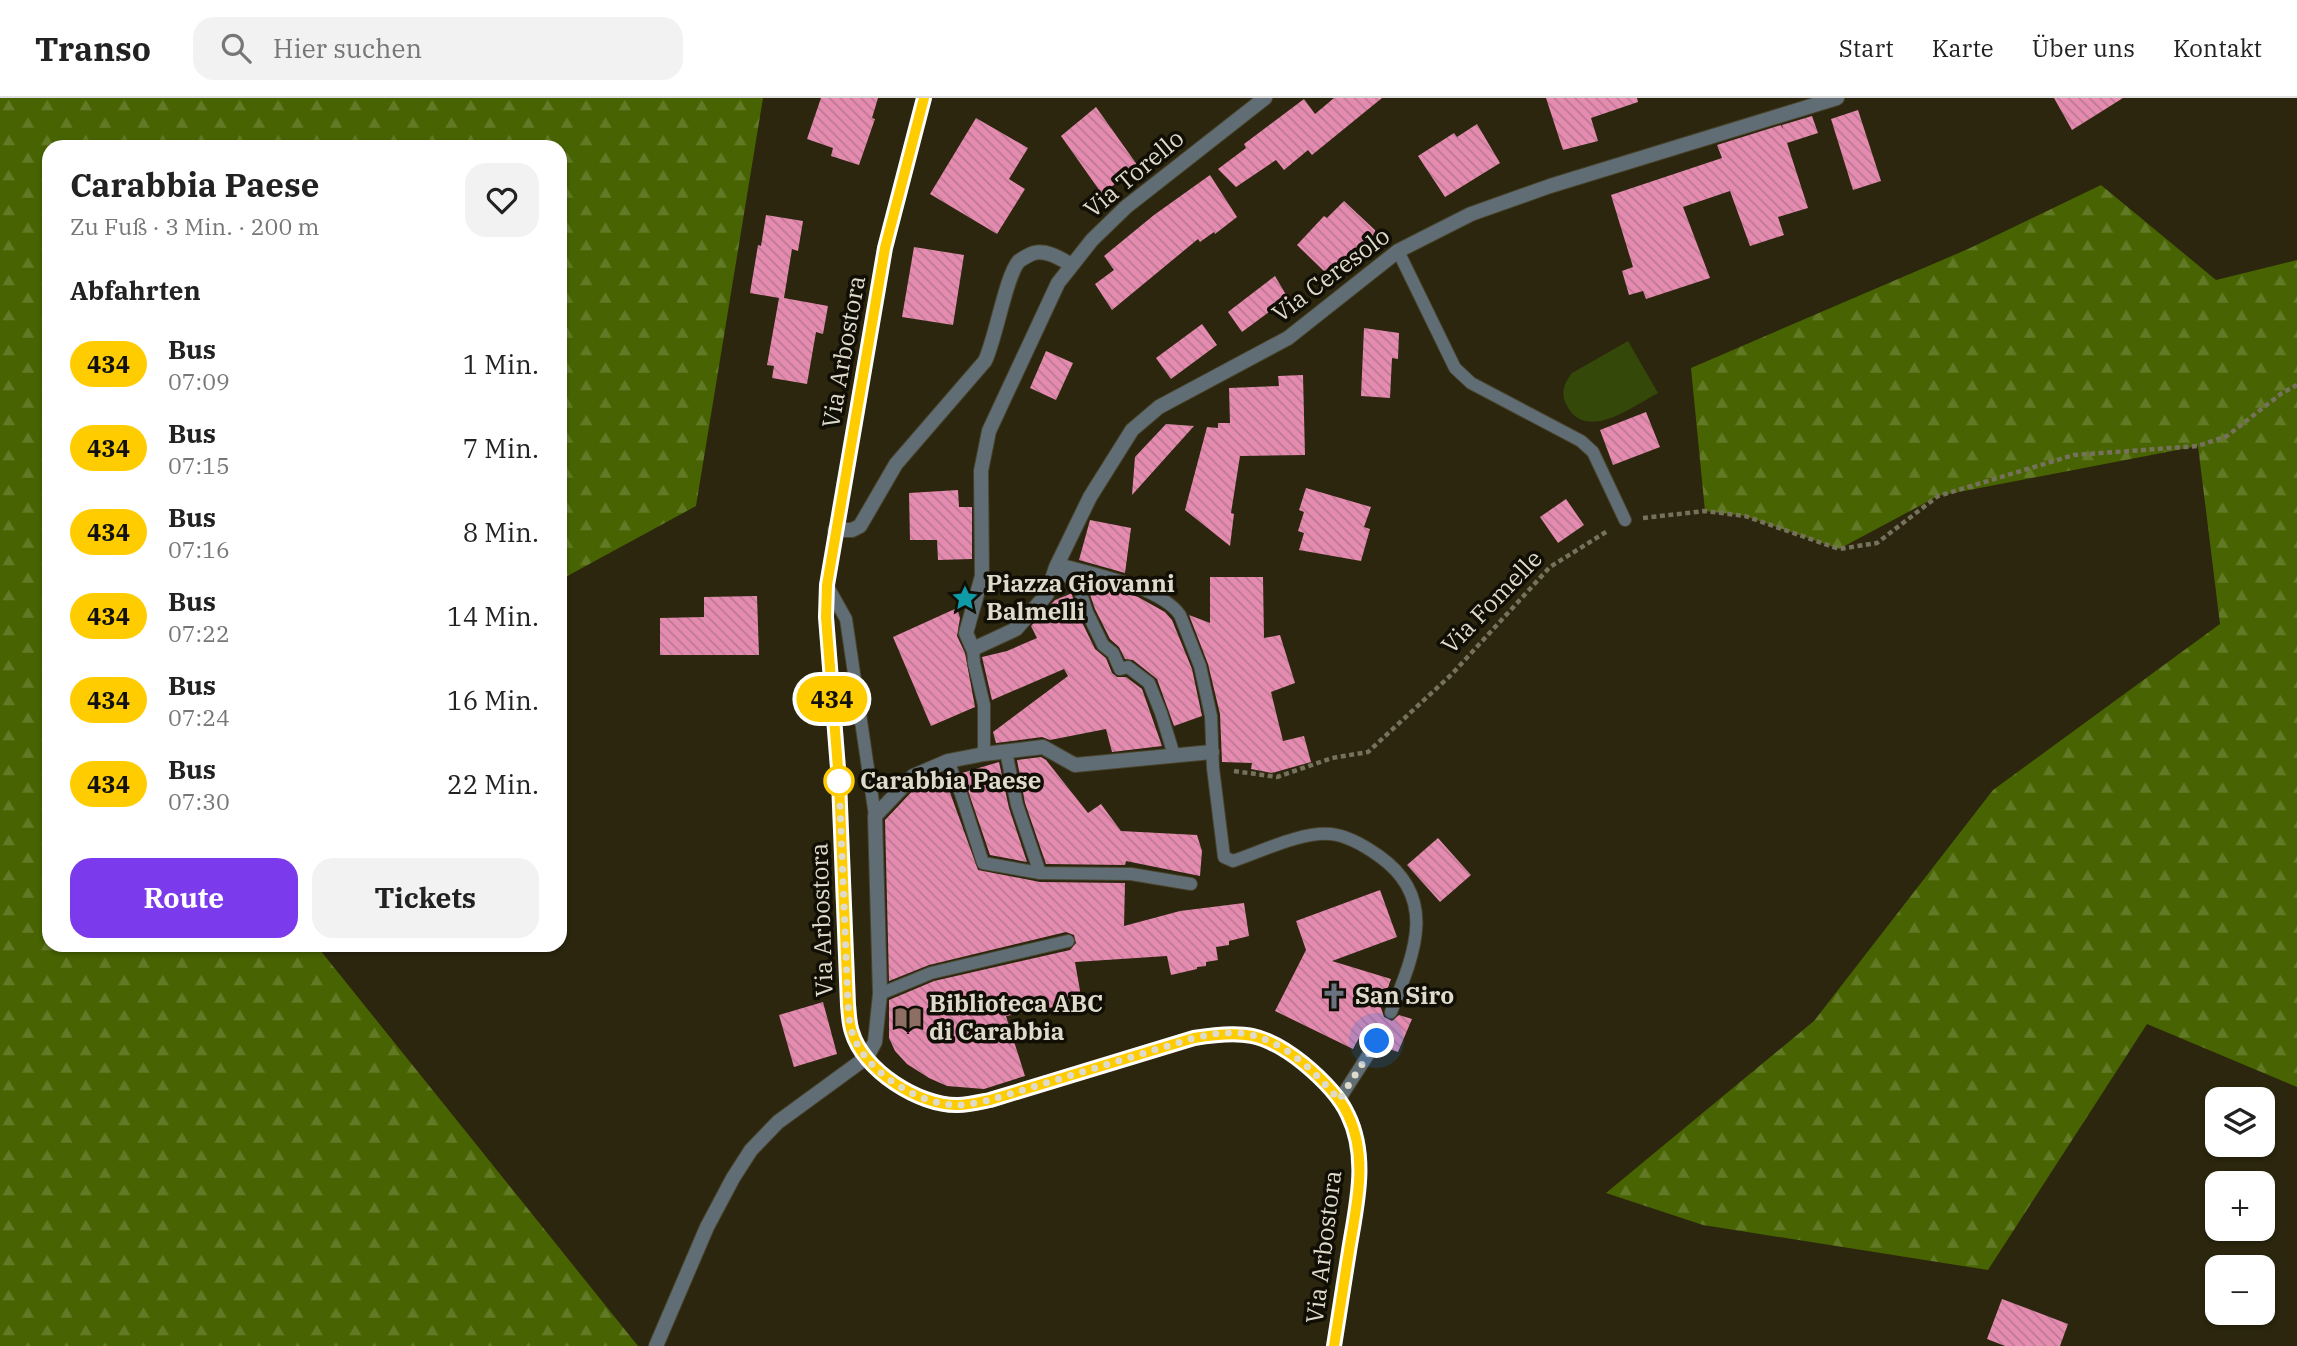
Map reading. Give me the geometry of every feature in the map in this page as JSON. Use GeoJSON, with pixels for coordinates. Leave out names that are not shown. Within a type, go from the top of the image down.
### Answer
{"type":"FeatureCollection","features":[{"type":"Feature","properties":{"kind":"street","name":"Via Arbostora"},"geometry":{"type":"LineString","coordinates":[[924,98],[885,248],[827,585],[826,617],[839,774],[848,1005],[852,1033],[883,1076],[930,1100],[957,1105],[990,1100],[1194,1038],[1228,1032],[1261,1037],[1288,1051],[1317,1075],[1339,1100],[1349,1116],[1358,1147],[1360,1182],[1334,1346]]}},
{"type":"Feature","properties":{"kind":"street","name":"Via Torello"},"geometry":{"type":"LineString","coordinates":[[972,649],[966,633],[982,576],[981,471],[989,431],[1058,283],[1091,240],[1126,207],[1265,98]]}},
{"type":"Feature","properties":{"kind":"street","name":"Via Ceresolo"},"geometry":{"type":"LineString","coordinates":[[972,649],[1017,629],[1047,594],[1057,565],[1090,497],[1132,430],[1159,407],[1288,338],[1398,251],[1471,214],[1537,190],[1836,98]]}},
{"type":"Feature","properties":{"kind":"street"},"geometry":{"type":"LineString","coordinates":[[835,530],[852,530],[860,526],[896,464],[985,361],[993,345],[1011,276],[1020,261],[1034,253],[1049,253],[1070,264]]}},
{"type":"Feature","properties":{"kind":"street"},"geometry":{"type":"LineString","coordinates":[[656,1346],[707,1227],[751,1150],[778,1122],[867,1057],[875,1042],[880,993],[875,816],[913,776],[947,761],[1043,747],[1075,765],[1212,752]]}},
{"type":"Feature","properties":{"kind":"lane"},"geometry":{"type":"LineString","coordinates":[[1398,251],[1455,368],[1471,383],[1581,442],[1594,452],[1625,520]]}},
{"type":"Feature","properties":{"kind":"lane"},"geometry":{"type":"LineString","coordinates":[[1057,565],[1136,586],[1175,608],[1200,666],[1210,716],[1213,768],[1224,857],[1227,860],[1233,861],[1305,836],[1330,834],[1349,838],[1370,850],[1391,865],[1397,873],[1409,890],[1418,916],[1413,957],[1391,1012]]}},
{"type":"Feature","properties":{"kind":"lane"},"geometry":{"type":"LineString","coordinates":[[1057,565],[1078,585],[1103,645],[1113,653],[1120,669],[1128,667],[1149,683],[1174,755]]}},
{"type":"Feature","properties":{"kind":"lane"},"geometry":{"type":"LineString","coordinates":[[827,585],[846,619],[875,816]]}},
{"type":"Feature","properties":{"kind":"lane"},"geometry":{"type":"LineString","coordinates":[[972,649],[984,705],[984,754]]}},
{"type":"Feature","properties":{"kind":"lane"},"geometry":{"type":"LineString","coordinates":[[1006,752],[1017,805],[1040,873]]}},
{"type":"Feature","properties":{"kind":"lane"},"geometry":{"type":"LineString","coordinates":[[947,761],[961,794],[983,863],[1040,873],[1131,874],[1191,884]]}},
{"type":"Feature","properties":{"kind":"lane"},"geometry":{"type":"LineString","coordinates":[[880,993],[931,972],[1068,941]]}},
{"type":"Feature","properties":{"kind":"lane"},"geometry":{"type":"LineString","coordinates":[[1339,1100],[1377,1041]]}},
{"type":"Feature","properties":{"kind":"path"},"geometry":{"type":"LineString","coordinates":[[1625,520],[1705,511],[1745,516],[1839,549],[1877,543],[1938,496],[2074,455],[2198,446],[2227,436],[2282,393],[2297,385]]}},
{"type":"Feature","properties":{"kind":"path","name":"Via Fomelle"},"geometry":{"type":"LineString","coordinates":[[1213,768],[1277,777],[1332,758],[1368,752],[1452,674],[1550,567],[1625,520]]}},
{"type":"Feature","properties":{"kind":"green space"},"geometry":{"type":"Polygon","coordinates":[[[0,98],[763,98],[696,506],[567,576],[567,140],[42,140],[42,952],[322,952],[638,1346],[0,1346],[0,98]]]}},
{"type":"Feature","properties":{"kind":"green space"},"geometry":{"type":"Polygon","coordinates":[[[2101,185],[2216,280],[2297,260],[2297,1087],[2147,1024],[1988,1270],[1703,1225],[1606,1193],[1814,1021],[1993,790],[2220,624],[2198,446],[1938,496],[1839,549],[1745,516],[1705,511],[1691,368],[1968,249],[2101,185]]]}},
{"type":"Feature","properties":{"kind":"green space"},"geometry":{"type":"Polygon","coordinates":[[[1628,341],[1658,393],[1623,413],[1597,422],[1574,416],[1563,395],[1569,376],[1628,341]]]}},
{"type":"Feature","properties":{"kind":"building"},"geometry":{"type":"Polygon","coordinates":[[[821,98],[878,98],[872,118],[875,119],[859,165],[831,156],[833,148],[807,139],[821,98]]]}},
{"type":"Feature","properties":{"kind":"building"},"geometry":{"type":"Polygon","coordinates":[[[1334,98],[1382,98],[1312,155],[1308,150],[1284,170],[1276,160],[1236,187],[1218,169],[1246,148],[1244,144],[1304,99],[1315,114],[1334,98]]]}},
{"type":"Feature","properties":{"kind":"building"},"geometry":{"type":"Polygon","coordinates":[[[1546,98],[1637,98],[1638,102],[1591,118],[1598,141],[1563,150],[1546,98]]]}},
{"type":"Feature","properties":{"kind":"building"},"geometry":{"type":"Polygon","coordinates":[[[2054,98],[2123,98],[2072,130],[2054,98]]]}},
{"type":"Feature","properties":{"kind":"building"},"geometry":{"type":"Polygon","coordinates":[[[1096,107],[1138,166],[1102,194],[1061,136],[1096,107]]]}},
{"type":"Feature","properties":{"kind":"building"},"geometry":{"type":"Polygon","coordinates":[[[1858,110],[1881,181],[1853,190],[1831,119],[1858,110]]]}},
{"type":"Feature","properties":{"kind":"building"},"geometry":{"type":"Polygon","coordinates":[[[1812,116],[1818,133],[1787,143],[1808,208],[1778,217],[1784,235],[1750,246],[1730,191],[1683,207],[1710,278],[1646,299],[1643,291],[1629,295],[1622,271],[1633,267],[1611,195],[1722,158],[1717,145],[1781,125],[1783,129],[1782,125],[1812,116]]]}},
{"type":"Feature","properties":{"kind":"building"},"geometry":{"type":"Polygon","coordinates":[[[976,118],[1028,148],[1009,179],[1025,189],[997,234],[930,194],[976,118]]]}},
{"type":"Feature","properties":{"kind":"building"},"geometry":{"type":"Polygon","coordinates":[[[1477,124],[1500,163],[1445,197],[1418,156],[1454,133],[1457,137],[1477,124]]]}},
{"type":"Feature","properties":{"kind":"building"},"geometry":{"type":"Polygon","coordinates":[[[1210,175],[1237,217],[1215,234],[1214,232],[1200,242],[1198,239],[1112,310],[1095,284],[1114,270],[1104,256],[1154,215],[1210,175]]]}},
{"type":"Feature","properties":{"kind":"building"},"geometry":{"type":"Polygon","coordinates":[[[1344,201],[1375,230],[1375,239],[1345,270],[1340,266],[1330,277],[1297,245],[1324,216],[1327,218],[1344,201]]]}},
{"type":"Feature","properties":{"kind":"building"},"geometry":{"type":"Polygon","coordinates":[[[766,215],[803,221],[798,251],[792,249],[784,298],[828,306],[823,334],[816,332],[807,384],[772,378],[774,366],[767,365],[779,298],[750,293],[766,215]]]}},
{"type":"Feature","properties":{"kind":"building"},"geometry":{"type":"Polygon","coordinates":[[[914,247],[964,255],[953,325],[902,317],[914,247]]]}},
{"type":"Feature","properties":{"kind":"building"},"geometry":{"type":"Polygon","coordinates":[[[1275,276],[1288,298],[1242,332],[1228,312],[1275,276]]]}},
{"type":"Feature","properties":{"kind":"building"},"geometry":{"type":"Polygon","coordinates":[[[1202,324],[1217,345],[1171,379],[1156,358],[1202,324]]]}},
{"type":"Feature","properties":{"kind":"building"},"geometry":{"type":"Polygon","coordinates":[[[1364,328],[1399,333],[1398,359],[1392,358],[1390,398],[1361,396],[1364,328]]]}},
{"type":"Feature","properties":{"kind":"building"},"geometry":{"type":"Polygon","coordinates":[[[1046,351],[1073,363],[1056,400],[1030,388],[1046,351]]]}},
{"type":"Feature","properties":{"kind":"building"},"geometry":{"type":"Polygon","coordinates":[[[1303,375],[1305,455],[1240,456],[1231,513],[1234,514],[1230,546],[1185,510],[1207,427],[1218,428],[1218,423],[1230,423],[1229,388],[1279,386],[1278,376],[1303,375]]]}},
{"type":"Feature","properties":{"kind":"building"},"geometry":{"type":"Polygon","coordinates":[[[1646,412],[1660,447],[1613,465],[1600,430],[1646,412]]]}},
{"type":"Feature","properties":{"kind":"building"},"geometry":{"type":"Polygon","coordinates":[[[1166,424],[1194,426],[1132,495],[1135,457],[1166,424]]]}},
{"type":"Feature","properties":{"kind":"building"},"geometry":{"type":"Polygon","coordinates":[[[1306,488],[1371,507],[1364,527],[1370,529],[1361,561],[1299,550],[1304,533],[1298,531],[1304,512],[1299,510],[1306,488]]]}},
{"type":"Feature","properties":{"kind":"building"},"geometry":{"type":"Polygon","coordinates":[[[958,490],[959,507],[972,507],[972,559],[938,560],[937,540],[910,540],[909,493],[958,490]]]}},
{"type":"Feature","properties":{"kind":"building"},"geometry":{"type":"Polygon","coordinates":[[[1566,499],[1584,525],[1558,543],[1540,517],[1566,499]]]}},
{"type":"Feature","properties":{"kind":"building"},"geometry":{"type":"Polygon","coordinates":[[[1090,520],[1131,528],[1125,573],[1079,560],[1090,520]]]}},
{"type":"Feature","properties":{"kind":"building"},"geometry":{"type":"Polygon","coordinates":[[[1210,577],[1263,577],[1264,638],[1280,635],[1295,683],[1271,692],[1283,741],[1304,736],[1311,762],[1272,773],[1251,769],[1252,763],[1222,762],[1220,714],[1208,664],[1189,615],[1210,623],[1210,577]]]}},
{"type":"Feature","properties":{"kind":"building"},"geometry":{"type":"Polygon","coordinates":[[[1085,580],[1138,597],[1165,612],[1172,620],[1192,669],[1202,716],[1174,726],[1157,679],[1133,660],[1125,659],[1119,647],[1110,639],[1095,609],[1085,580]]]}},
{"type":"Feature","properties":{"kind":"building"},"geometry":{"type":"Polygon","coordinates":[[[1071,592],[1095,649],[1106,658],[1112,673],[1117,677],[1126,677],[1142,689],[1162,746],[1112,752],[1106,729],[1050,740],[1042,737],[996,743],[993,732],[1068,676],[1064,669],[992,700],[982,657],[1007,651],[1037,638],[1031,626],[1055,600],[1071,592]]]}},
{"type":"Feature","properties":{"kind":"building"},"geometry":{"type":"Polygon","coordinates":[[[757,596],[759,655],[660,655],[660,618],[704,617],[704,597],[757,596]]]}},
{"type":"Feature","properties":{"kind":"building"},"geometry":{"type":"Polygon","coordinates":[[[957,608],[960,618],[957,636],[965,653],[975,707],[931,726],[893,637],[957,608]]]}},
{"type":"Feature","properties":{"kind":"building"},"geometry":{"type":"Polygon","coordinates":[[[1041,757],[1088,813],[1101,804],[1121,831],[1197,835],[1202,851],[1200,876],[1126,861],[1125,865],[1046,864],[1025,803],[1017,760],[1041,757]]]}},
{"type":"Feature","properties":{"kind":"building"},"geometry":{"type":"Polygon","coordinates":[[[999,762],[1009,808],[1027,862],[990,855],[962,773],[999,762]]]}},
{"type":"Feature","properties":{"kind":"building"},"geometry":{"type":"Polygon","coordinates":[[[943,773],[978,870],[1040,882],[1125,883],[1124,926],[1180,911],[1244,903],[1249,936],[1229,941],[1229,945],[1216,947],[1218,960],[1206,962],[1206,966],[1171,975],[1167,956],[1075,962],[1082,1002],[1006,1016],[1025,1076],[984,1089],[947,1086],[929,1078],[907,1064],[895,1051],[889,1038],[889,1000],[934,981],[1070,950],[1076,943],[1074,935],[1066,932],[929,965],[889,981],[885,820],[919,784],[922,785],[943,773]]]}},
{"type":"Feature","properties":{"kind":"building"},"geometry":{"type":"Polygon","coordinates":[[[1438,838],[1471,875],[1440,902],[1407,865],[1438,838]]]}},
{"type":"Feature","properties":{"kind":"building"},"geometry":{"type":"Polygon","coordinates":[[[1380,890],[1397,937],[1332,961],[1391,979],[1381,1008],[1384,1017],[1392,1021],[1399,1015],[1412,1019],[1398,1052],[1383,1047],[1386,1041],[1381,1033],[1372,1034],[1367,1041],[1359,1038],[1353,1049],[1275,1011],[1306,950],[1296,921],[1380,890]]]}},
{"type":"Feature","properties":{"kind":"building"},"geometry":{"type":"Polygon","coordinates":[[[823,1002],[837,1054],[794,1067],[779,1015],[823,1002]]]}},
{"type":"Feature","properties":{"kind":"building"},"geometry":{"type":"Polygon","coordinates":[[[2002,1299],[2068,1324],[2060,1346],[2005,1346],[1987,1339],[2002,1299]]]}},
{"type":"Feature","properties":{"kind":"bus line","name":"434"},"geometry":{"type":"LineString","coordinates":[[924,98],[885,248],[827,585],[826,617],[838,767],[848,1005],[852,1033],[883,1076],[930,1100],[957,1105],[990,1100],[1194,1038],[1228,1032],[1261,1037],[1288,1051],[1317,1075],[1339,1100],[1349,1116],[1358,1147],[1360,1182],[1334,1346]]}},
{"type":"Feature","properties":{"kind":"place","name":"Piazza Giovanni Balmelli"},"geometry":{"type":"Point","coordinates":[965,598]}},
{"type":"Feature","properties":{"kind":"place","name":"Carabbia Paese"},"geometry":{"type":"Point","coordinates":[839,781]}},
{"type":"Feature","properties":{"kind":"place","name":"San Siro"},"geometry":{"type":"Point","coordinates":[1334,996]}},
{"type":"Feature","properties":{"kind":"place","name":"Biblioteca ABC di Carabbia"},"geometry":{"type":"Point","coordinates":[908,1018]}},
{"type":"Feature","properties":{"kind":"route"},"geometry":{"type":"LineString","coordinates":[[839,781],[848,1005],[852,1033],[883,1076],[904,1088],[930,1100],[957,1105],[990,1100],[1194,1038],[1228,1032],[1261,1037],[1288,1051],[1317,1075],[1339,1100],[1377,1041]]}}]}
